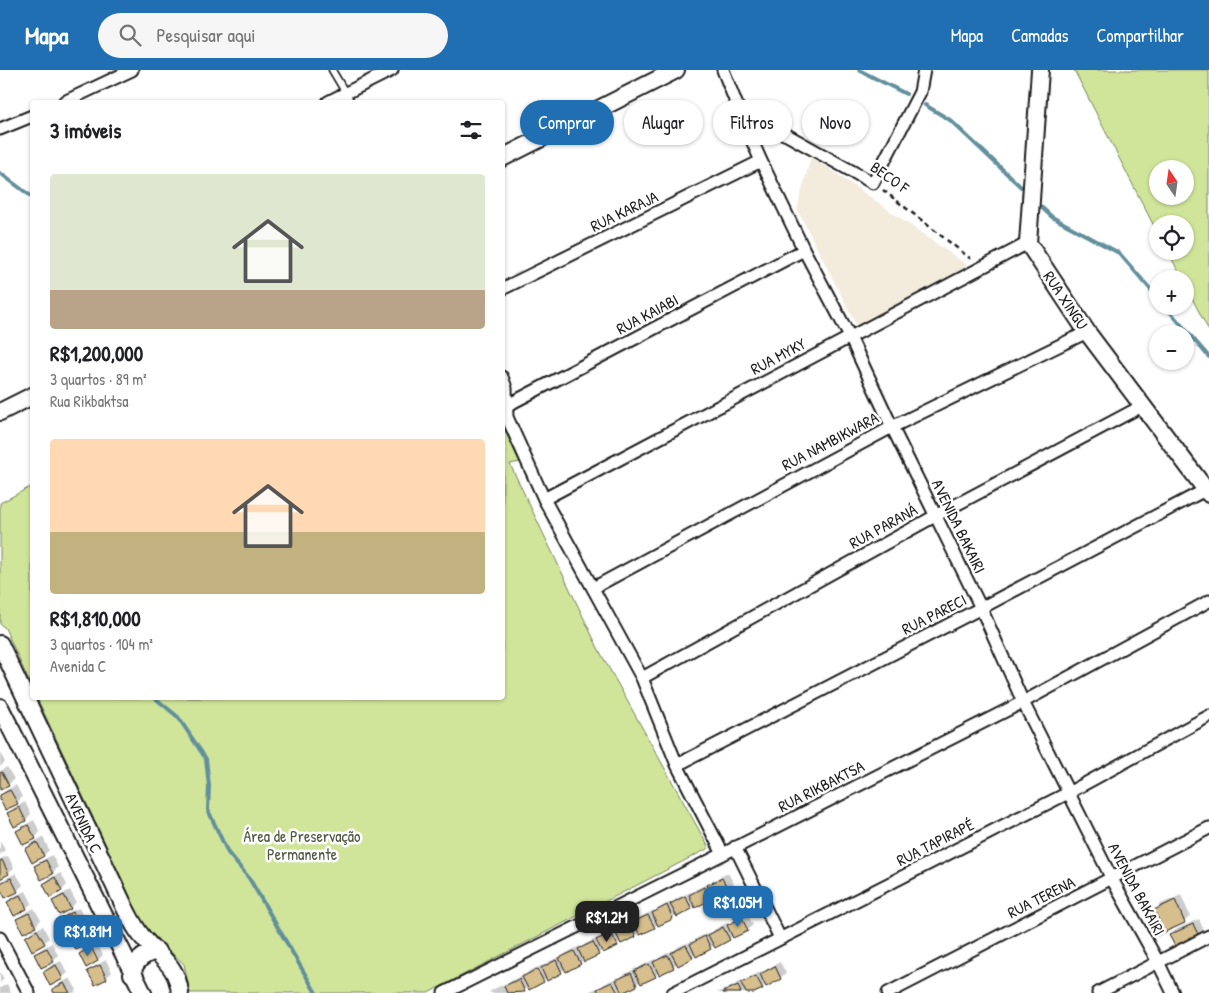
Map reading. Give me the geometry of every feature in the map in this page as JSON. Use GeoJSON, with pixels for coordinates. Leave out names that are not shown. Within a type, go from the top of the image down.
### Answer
{"type":"FeatureCollection","features":[{"type":"Feature","properties":{"kind":"street"},"geometry":{"type":"LineString","coordinates":[[68,100],[132,70]]}},
{"type":"Feature","properties":{"kind":"street"},"geometry":{"type":"LineString","coordinates":[[348,98],[392,70]]}},
{"type":"Feature","properties":{"kind":"street"},"geometry":{"type":"LineString","coordinates":[[505,156],[676,70]]}},
{"type":"Feature","properties":{"kind":"street","name":"AVENIDA BAKAIRI"},"geometry":{"type":"LineString","coordinates":[[723,70],[735,100]]}},
{"type":"Feature","properties":{"kind":"street"},"geometry":{"type":"LineString","coordinates":[[873,183],[920,92],[924,70]]}},
{"type":"Feature","properties":{"kind":"street"},"geometry":{"type":"LineString","coordinates":[[1028,243],[1040,70]]}},
{"type":"Feature","properties":{"kind":"street"},"geometry":{"type":"LineString","coordinates":[[0,129],[30,117]]}},
{"type":"Feature","properties":{"kind":"street","name":"BECO F"},"geometry":{"type":"LineString","coordinates":[[792,138],[873,183]]}},
{"type":"Feature","properties":{"kind":"street","name":"AVENIDA BAKAIRI"},"geometry":{"type":"LineString","coordinates":[[754,145],[804,250],[850,336],[892,427],[981,608],[1023,702],[1112,879],[1173,993]]}},
{"type":"Feature","properties":{"kind":"street","name":"RUA KARAJA"},"geometry":{"type":"LineString","coordinates":[[505,288],[761,161]]}},
{"type":"Feature","properties":{"kind":"street","name":"RUA MYKY"},"geometry":{"type":"LineString","coordinates":[[544,499],[1028,243]]}},
{"type":"Feature","properties":{"kind":"street","name":"RUA XINGU"},"geometry":{"type":"LineString","coordinates":[[1028,243],[1087,332],[1207,492]]}},
{"type":"Feature","properties":{"kind":"street","name":"RUA KAIABI"},"geometry":{"type":"LineString","coordinates":[[506,406],[804,250]]}},
{"type":"Feature","properties":{"kind":"street","name":"RUA NAMBIKWARA"},"geometry":{"type":"LineString","coordinates":[[593,588],[892,427],[1087,332]]}},
{"type":"Feature","properties":{"kind":"street"},"geometry":{"type":"LineString","coordinates":[[505,385],[507,417],[512,431],[544,499],[642,678],[677,764],[723,854]]}},
{"type":"Feature","properties":{"kind":"street"},"geometry":{"type":"LineString","coordinates":[[0,412],[30,397]]}},
{"type":"Feature","properties":{"kind":"street","name":"RUA PARANÁ"},"geometry":{"type":"LineString","coordinates":[[642,678],[935,516],[1142,406]]}},
{"type":"Feature","properties":{"kind":"street","name":"RUA PARECI"},"geometry":{"type":"LineString","coordinates":[[677,764],[1207,492]]}},
{"type":"Feature","properties":{"kind":"street","name":"RUA RIKBAKTSA"},"geometry":{"type":"LineString","coordinates":[[444,993],[1023,702],[1209,601]]}},
{"type":"Feature","properties":{"kind":"street","name":"AVENIDA C"},"geometry":{"type":"LineString","coordinates":[[0,644],[125,908],[146,941],[170,964],[180,993]]}},
{"type":"Feature","properties":{"kind":"street","name":"AVENIDA C"},"geometry":{"type":"LineString","coordinates":[[0,706],[132,974],[138,991]]}},
{"type":"Feature","properties":{"kind":"street","name":"RUA TAPIRAPÉ"},"geometry":{"type":"LineString","coordinates":[[673,993],[1068,792],[1209,716]]}},
{"type":"Feature","properties":{"kind":"street","name":"RUA TERENA"},"geometry":{"type":"LineString","coordinates":[[888,993],[1209,828]]}},
{"type":"Feature","properties":{"kind":"street"},"geometry":{"type":"LineString","coordinates":[[735,847],[780,938]]}},
{"type":"Feature","properties":{"kind":"street"},"geometry":{"type":"LineString","coordinates":[[1098,993],[1209,936]]}},
{"type":"Feature","properties":{"kind":"street"},"geometry":{"type":"LineString","coordinates":[[0,938],[29,993]]}},
{"type":"Feature","properties":{"kind":"street"},"geometry":{"type":"LineString","coordinates":[[132,974],[137,961],[149,953],[157,951]]}},
{"type":"Feature","properties":{"kind":"lane"},"geometry":{"type":"LineString","coordinates":[[332,70],[348,98]]}},
{"type":"Feature","properties":{"kind":"path","name":"BECO F"},"geometry":{"type":"LineString","coordinates":[[873,183],[982,268]]}},
{"type":"Feature","properties":{"kind":"shaded area"},"geometry":{"type":"Polygon","coordinates":[[[811,156],[971,268],[858,328],[797,209],[811,156]]]}},
{"type":"Feature","properties":{"kind":"green space"},"geometry":{"type":"Polygon","coordinates":[[[1074,70],[1209,70],[1209,331],[1194,302],[1194,270],[1178,270],[1172,260],[1194,260],[1194,215],[1149,216],[1074,70]]]}},
{"type":"Feature","properties":{"kind":"green space","name":"Área de Preservação Permanente"},"geometry":{"type":"Polygon","coordinates":[[[505,431],[520,462],[510,464],[599,650],[709,848],[428,993],[190,993],[184,964],[145,928],[38,700],[505,700],[505,431]]]}},
{"type":"Feature","properties":{"kind":"green space"},"geometry":{"type":"Polygon","coordinates":[[[30,487],[30,684],[5,628],[0,624],[0,503],[30,487]]]}},
{"type":"Feature","properties":{"kind":"building"},"geometry":{"type":"Polygon","coordinates":[[[2,772],[9,786],[0,790],[0,773],[2,772]]]}},
{"type":"Feature","properties":{"kind":"building"},"geometry":{"type":"Polygon","coordinates":[[[10,790],[18,804],[5,810],[0,800],[0,795],[10,790]]]}},
{"type":"Feature","properties":{"kind":"building"},"geometry":{"type":"Polygon","coordinates":[[[19,807],[26,821],[14,827],[7,813],[19,807]]]}},
{"type":"Feature","properties":{"kind":"building"},"geometry":{"type":"Polygon","coordinates":[[[28,825],[36,839],[23,845],[16,831],[28,825]]]}},
{"type":"Feature","properties":{"kind":"building"},"geometry":{"type":"Polygon","coordinates":[[[37,842],[44,856],[32,863],[25,849],[37,842]]]}},
{"type":"Feature","properties":{"kind":"building"},"geometry":{"type":"Polygon","coordinates":[[[2,860],[9,874],[0,879],[0,861],[2,860]]]}},
{"type":"Feature","properties":{"kind":"building"},"geometry":{"type":"Polygon","coordinates":[[[46,860],[53,874],[41,880],[34,866],[46,860]]]}},
{"type":"Feature","properties":{"kind":"building"},"geometry":{"type":"Polygon","coordinates":[[[55,877],[62,891],[50,898],[43,884],[55,877]]]}},
{"type":"Feature","properties":{"kind":"building"},"geometry":{"type":"Polygon","coordinates":[[[11,878],[18,892],[5,898],[0,888],[0,883],[11,878]]]}},
{"type":"Feature","properties":{"kind":"building"},"geometry":{"type":"Polygon","coordinates":[[[722,878],[729,891],[714,899],[707,885],[722,878]]]}},
{"type":"Feature","properties":{"kind":"building"},"geometry":{"type":"Polygon","coordinates":[[[704,887],[710,900],[695,908],[689,895],[704,887]]]}},
{"type":"Feature","properties":{"kind":"building"},"geometry":{"type":"Polygon","coordinates":[[[20,895],[27,909],[14,916],[7,902],[20,895]]]}},
{"type":"Feature","properties":{"kind":"building"},"geometry":{"type":"Polygon","coordinates":[[[64,895],[71,909],[59,915],[52,901],[64,895]]]}},
{"type":"Feature","properties":{"kind":"building"},"geometry":{"type":"Polygon","coordinates":[[[685,896],[692,909],[677,917],[670,904],[685,896]]]}},
{"type":"Feature","properties":{"kind":"building"},"geometry":{"type":"Polygon","coordinates":[[[1175,900],[1185,923],[1156,936],[1152,926],[1160,923],[1154,910],[1175,900]]]}},
{"type":"Feature","properties":{"kind":"building"},"geometry":{"type":"Polygon","coordinates":[[[667,905],[673,919],[658,926],[652,913],[667,905]]]}},
{"type":"Feature","properties":{"kind":"building"},"geometry":{"type":"Polygon","coordinates":[[[73,912],[80,926],[68,933],[60,919],[73,912]]]}},
{"type":"Feature","properties":{"kind":"building"},"geometry":{"type":"Polygon","coordinates":[[[29,913],[36,927],[23,933],[16,919],[29,913]]]}},
{"type":"Feature","properties":{"kind":"building"},"geometry":{"type":"Polygon","coordinates":[[[648,915],[655,928],[640,935],[633,922],[648,915]]]}},
{"type":"Feature","properties":{"kind":"building"},"geometry":{"type":"Polygon","coordinates":[[[742,918],[748,931],[733,938],[727,925],[742,918]]]}},
{"type":"Feature","properties":{"kind":"building"},"geometry":{"type":"Polygon","coordinates":[[[630,924],[636,937],[621,944],[615,931],[630,924]]]}},
{"type":"Feature","properties":{"kind":"building"},"geometry":{"type":"Polygon","coordinates":[[[1193,924],[1200,938],[1176,948],[1169,935],[1193,924]]]}},
{"type":"Feature","properties":{"kind":"building"},"geometry":{"type":"Polygon","coordinates":[[[723,927],[730,940],[715,948],[708,935],[723,927]]]}},
{"type":"Feature","properties":{"kind":"building"},"geometry":{"type":"Polygon","coordinates":[[[37,930],[45,944],[32,951],[25,937],[37,930]]]}},
{"type":"Feature","properties":{"kind":"building"},"geometry":{"type":"Polygon","coordinates":[[[82,930],[89,944],[76,950],[69,936],[82,930]]]}},
{"type":"Feature","properties":{"kind":"building"},"geometry":{"type":"Polygon","coordinates":[[[611,933],[618,946],[603,953],[596,940],[611,933]]]}},
{"type":"Feature","properties":{"kind":"building"},"geometry":{"type":"Polygon","coordinates":[[[705,936],[711,949],[696,957],[690,944],[705,936]]]}},
{"type":"Feature","properties":{"kind":"building"},"geometry":{"type":"Polygon","coordinates":[[[593,942],[599,955],[584,962],[578,949],[593,942]]]}},
{"type":"Feature","properties":{"kind":"building"},"geometry":{"type":"Polygon","coordinates":[[[686,945],[693,958],[678,966],[671,953],[686,945]]]}},
{"type":"Feature","properties":{"kind":"building"},"geometry":{"type":"Polygon","coordinates":[[[91,947],[98,961],[86,968],[79,954],[91,947]]]}},
{"type":"Feature","properties":{"kind":"building"},"geometry":{"type":"Polygon","coordinates":[[[47,948],[54,962],[41,968],[34,954],[47,948]]]}},
{"type":"Feature","properties":{"kind":"building"},"geometry":{"type":"Polygon","coordinates":[[[574,951],[581,964],[566,972],[559,958],[574,951]]]}},
{"type":"Feature","properties":{"kind":"building"},"geometry":{"type":"Polygon","coordinates":[[[668,955],[674,968],[659,975],[653,962],[668,955]]]}},
{"type":"Feature","properties":{"kind":"building"},"geometry":{"type":"Polygon","coordinates":[[[556,960],[562,973],[547,981],[541,968],[556,960]]]}},
{"type":"Feature","properties":{"kind":"building"},"geometry":{"type":"Polygon","coordinates":[[[649,964],[656,977],[641,984],[634,971],[649,964]]]}},
{"type":"Feature","properties":{"kind":"building"},"geometry":{"type":"Polygon","coordinates":[[[56,965],[63,979],[50,986],[43,972],[56,965]]]}},
{"type":"Feature","properties":{"kind":"building"},"geometry":{"type":"Polygon","coordinates":[[[100,965],[107,979],[95,985],[87,971],[100,965]]]}},
{"type":"Feature","properties":{"kind":"building"},"geometry":{"type":"Polygon","coordinates":[[[775,966],[781,979],[766,987],[760,974],[775,966]]]}},
{"type":"Feature","properties":{"kind":"building"},"geometry":{"type":"Polygon","coordinates":[[[537,969],[544,982],[529,990],[522,977],[537,969]]]}},
{"type":"Feature","properties":{"kind":"building"},"geometry":{"type":"Polygon","coordinates":[[[631,973],[637,986],[622,993],[616,980],[631,973]]]}},
{"type":"Feature","properties":{"kind":"building"},"geometry":{"type":"Polygon","coordinates":[[[756,976],[763,989],[754,993],[746,993],[741,983],[756,976]]]}},
{"type":"Feature","properties":{"kind":"building"},"geometry":{"type":"Polygon","coordinates":[[[519,979],[525,992],[507,993],[504,986],[519,979]]]}},
{"type":"Feature","properties":{"kind":"building"},"geometry":{"type":"Polygon","coordinates":[[[612,982],[618,993],[599,993],[597,989],[612,982]]]}},
{"type":"Feature","properties":{"kind":"building"},"geometry":{"type":"Polygon","coordinates":[[[64,983],[70,993],[54,993],[52,989],[64,983]]]}},
{"type":"Feature","properties":{"kind":"building"},"geometry":{"type":"Polygon","coordinates":[[[738,985],[741,993],[723,993],[723,992],[738,985]]]}},
{"type":"Feature","properties":{"kind":"waterway"},"geometry":{"type":"LineString","coordinates":[[859,70],[906,94]]}},
{"type":"Feature","properties":{"kind":"waterway"},"geometry":{"type":"LineString","coordinates":[[925,105],[950,120],[1021,187]]}},
{"type":"Feature","properties":{"kind":"waterway"},"geometry":{"type":"LineString","coordinates":[[0,173],[30,196]]}},
{"type":"Feature","properties":{"kind":"waterway"},"geometry":{"type":"LineString","coordinates":[[1040,206],[1052,217],[1119,253],[1149,288]]}},
{"type":"Feature","properties":{"kind":"waterway"},"geometry":{"type":"LineString","coordinates":[[1173,315],[1209,357]]}},
{"type":"Feature","properties":{"kind":"waterway"},"geometry":{"type":"LineString","coordinates":[[157,700],[178,717],[206,759],[209,786],[208,810],[228,853],[249,878],[316,993]]}}]}
